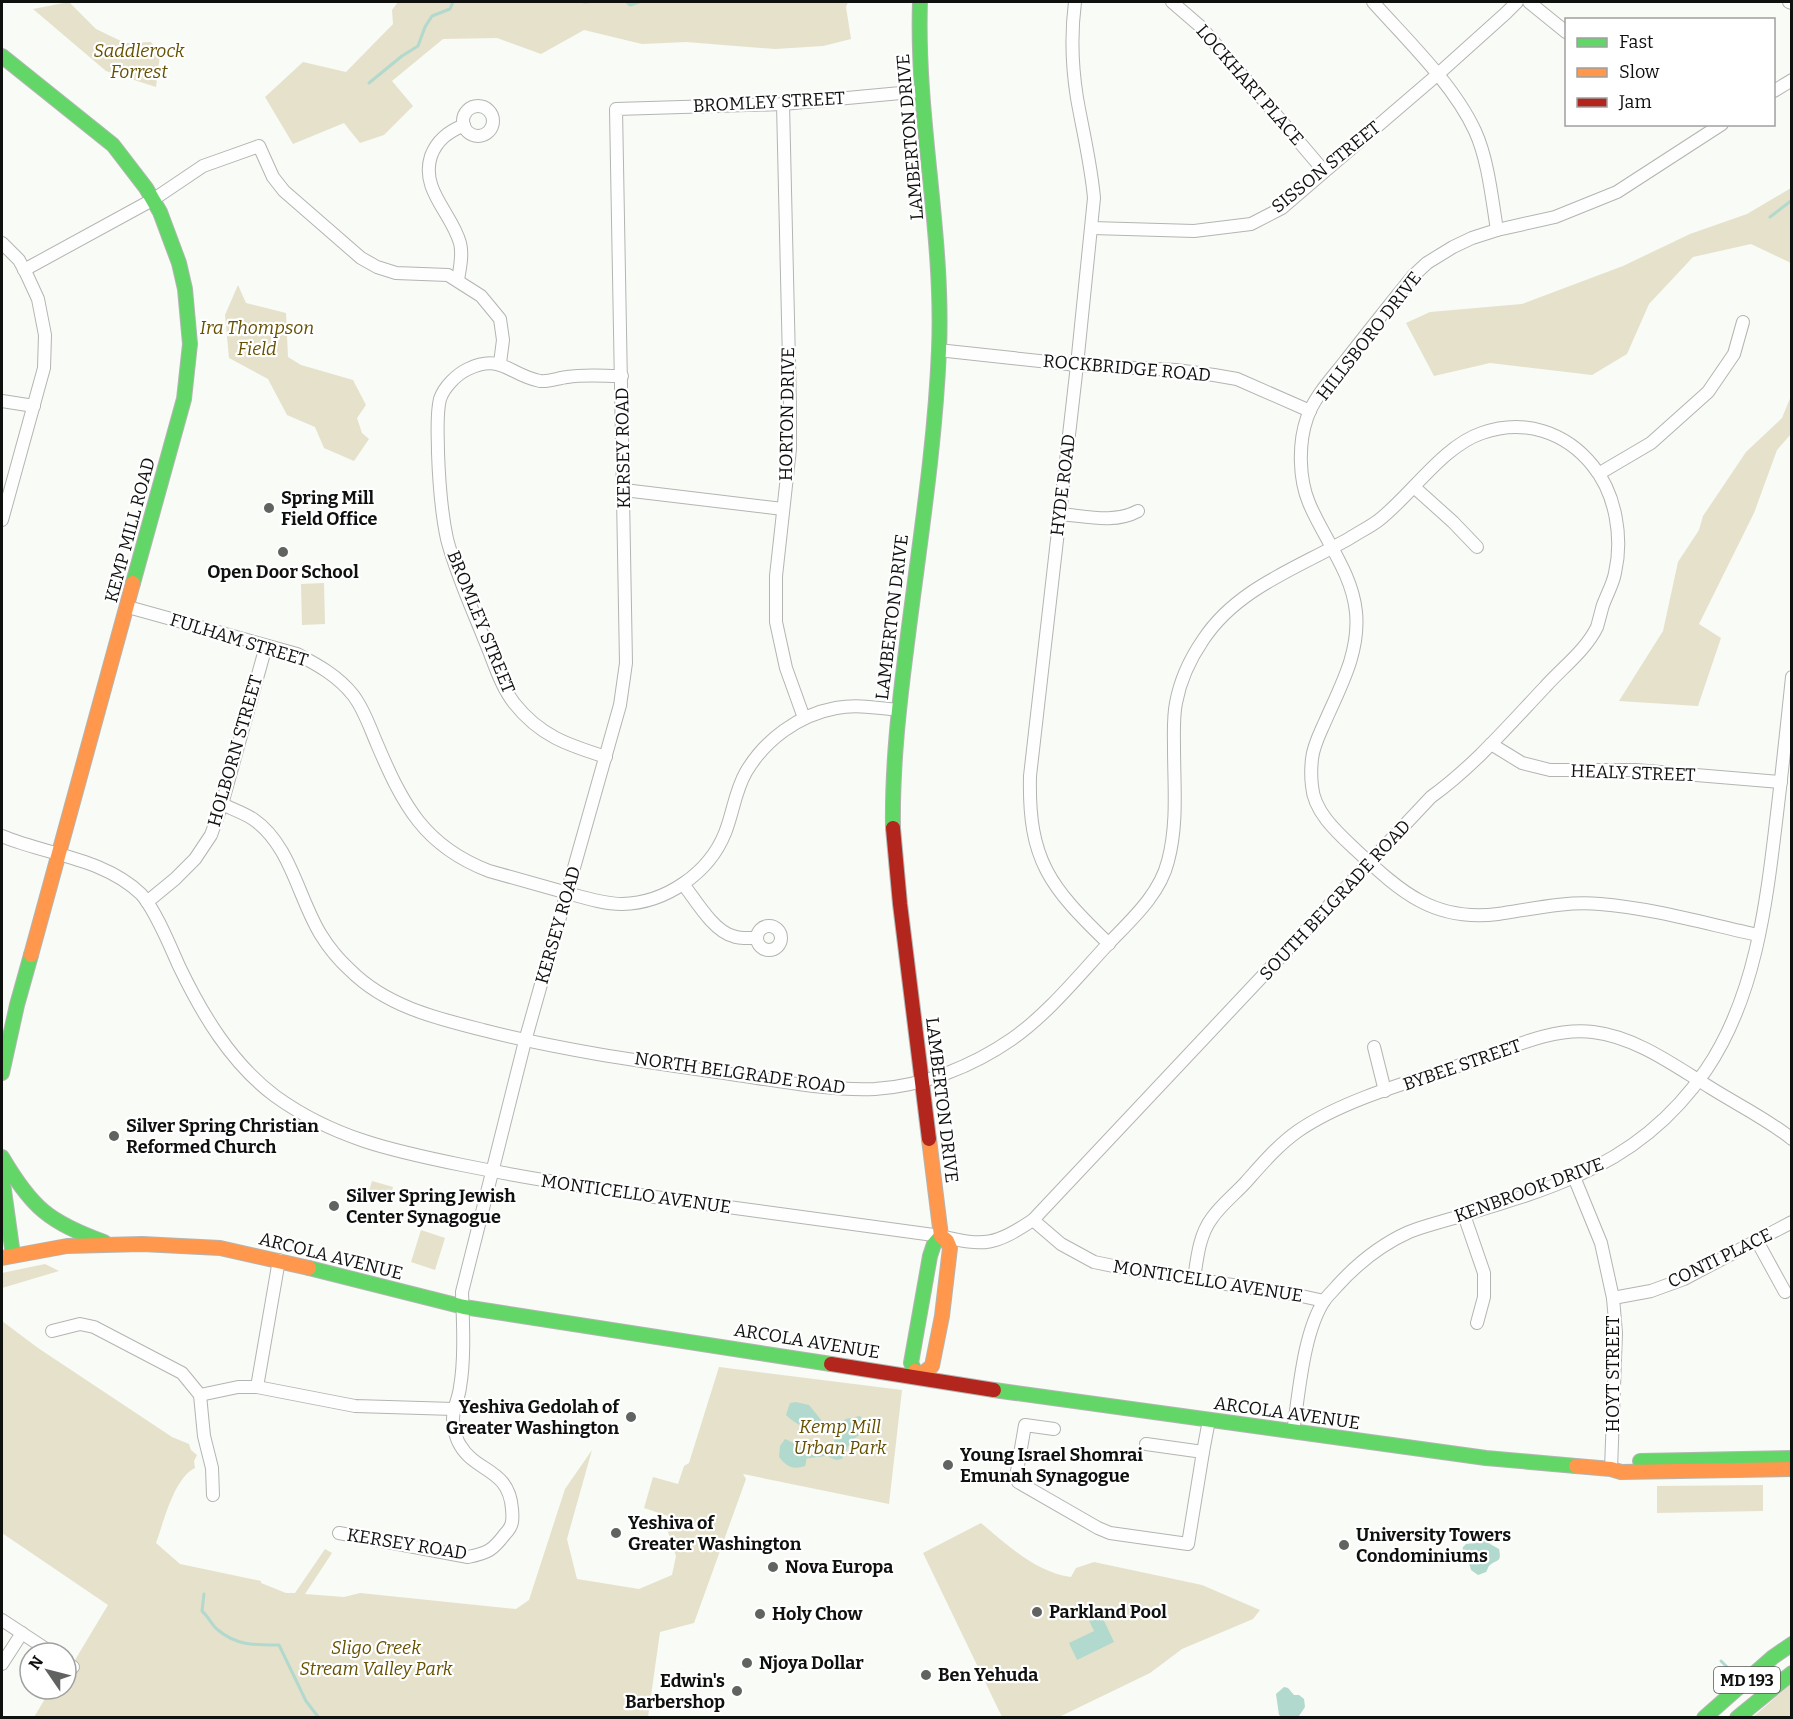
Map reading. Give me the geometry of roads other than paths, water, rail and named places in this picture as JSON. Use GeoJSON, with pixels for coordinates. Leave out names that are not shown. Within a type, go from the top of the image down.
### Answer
{"type":"FeatureCollection","features":[{"type":"Feature","properties":{"kind":"street","name":"LAMBERTON DRIVE"},"geometry":{"type":"LineString","coordinates":[[918,1377],[932,1366],[942,1316],[950,1248],[941,1236],[902,924],[893,827],[893,782],[899,710],[932,436],[940,306],[937,237],[922,91],[920,2]]}},
{"type":"Feature","properties":{"kind":"street","name":"HYDE ROAD"},"geometry":{"type":"LineString","coordinates":[[1075,2],[1073,60],[1094,198],[1030,776],[1029,809],[1036,849],[1047,875],[1071,907],[1109,944]]}},
{"type":"Feature","properties":{"kind":"street","name":"LOCKHART PLACE"},"geometry":{"type":"LineString","coordinates":[[1172,2],[1201,27],[1324,171]]}},
{"type":"Feature","properties":{"kind":"street"},"geometry":{"type":"LineString","coordinates":[[1373,2],[1462,106],[1477,133],[1497,230]]}},
{"type":"Feature","properties":{"kind":"street","name":"SISSON STREET"},"geometry":{"type":"LineString","coordinates":[[1092,228],[1194,231],[1251,224],[1282,208],[1437,75],[1517,2]]}},
{"type":"Feature","properties":{"kind":"street"},"geometry":{"type":"LineString","coordinates":[[1529,2],[1565,31]]}},
{"type":"Feature","properties":{"kind":"street","name":"KEMP MILL ROAD"},"geometry":{"type":"LineString","coordinates":[[2,56],[113,145],[126,158],[154,199],[172,241],[182,273],[188,305],[190,347],[184,399],[17,1005],[2,1073]]}},
{"type":"Feature","properties":{"kind":"street"},"geometry":{"type":"LineString","coordinates":[[1775,90],[1791,80]]}},
{"type":"Feature","properties":{"kind":"street","name":"BROMLEY STREET"},"geometry":{"type":"LineString","coordinates":[[616,109],[783,104],[922,91]]}},
{"type":"Feature","properties":{"kind":"street","name":"HORTON DRIVE"},"geometry":{"type":"LineString","coordinates":[[783,104],[790,450],[776,576],[777,622],[786,668],[804,718]]}},
{"type":"Feature","properties":{"kind":"street","name":"KERSEY ROAD"},"geometry":{"type":"LineString","coordinates":[[339,1533],[468,1557],[485,1554],[495,1547],[512,1527],[512,1499],[500,1478],[468,1455],[459,1444],[453,1419],[460,1387],[464,1307],[462,1292],[525,1041],[620,705],[626,663],[616,109]]}},
{"type":"Feature","properties":{"kind":"street"},"geometry":{"type":"LineString","coordinates":[[458,280],[462,249],[457,233],[431,188],[428,174],[429,163],[436,144],[449,132],[464,125]]}},
{"type":"Feature","properties":{"kind":"street","name":"HILLSBORO DRIVE"},"geometry":{"type":"LineString","coordinates":[[1719,126],[1617,192],[1555,217],[1497,230],[1453,247],[1427,263],[1413,276],[1326,385],[1310,411],[1301,446],[1304,481],[1309,502],[1348,581],[1356,608],[1357,633],[1352,662],[1317,740],[1312,759],[1312,788],[1315,800],[1331,826],[1370,864],[1399,890],[1441,911],[1470,915],[1495,914],[1559,904],[1599,904],[1635,909],[1758,935]]}},
{"type":"Feature","properties":{"kind":"street"},"geometry":{"type":"LineString","coordinates":[[24,270],[154,199],[203,166],[259,146],[273,177],[284,191],[361,258],[377,267],[396,273],[448,275],[482,296],[500,319],[503,340],[500,363],[521,375],[543,381],[568,376],[622,376]]}},
{"type":"Feature","properties":{"kind":"street"},"geometry":{"type":"LineString","coordinates":[[2,243],[18,260],[38,299],[45,335],[44,368],[2,520]]}},
{"type":"Feature","properties":{"kind":"street"},"geometry":{"type":"LineString","coordinates":[[1600,473],[1651,443],[1708,392],[1734,354],[1743,322]]}},
{"type":"Feature","properties":{"kind":"street","name":"ROCKBRIDGE ROAD"},"geometry":{"type":"LineString","coordinates":[[938,350],[1077,365],[1176,370],[1214,375],[1237,379],[1310,411]]}},
{"type":"Feature","properties":{"kind":"street","name":"BROMLEY STREET"},"geometry":{"type":"LineString","coordinates":[[500,363],[491,363],[466,370],[451,381],[441,397],[438,429],[440,487],[447,538],[473,612],[503,685],[514,702],[533,723],[548,734],[564,743],[606,757]]}},
{"type":"Feature","properties":{"kind":"street"},"geometry":{"type":"LineString","coordinates":[[2,401],[34,406]]}},
{"type":"Feature","properties":{"kind":"street","name":"NORTH BELGRADE ROAD"},"geometry":{"type":"LineString","coordinates":[[222,804],[252,818],[273,837],[319,932],[336,956],[378,993],[402,1006],[448,1021],[525,1041],[646,1062],[830,1088],[879,1089],[921,1081],[962,1068],[1015,1037],[1050,1005],[1147,903],[1162,879],[1168,862],[1175,821],[1174,718],[1176,698],[1186,671],[1204,638],[1235,603],[1268,581],[1377,522],[1459,443],[1482,432],[1509,426],[1531,427],[1558,436],[1582,452],[1600,473]]}},
{"type":"Feature","properties":{"kind":"street","name":"SOUTH BELGRADE ROAD"},"geometry":{"type":"LineString","coordinates":[[941,1236],[972,1244],[987,1243],[1009,1236],[1033,1220],[1431,797],[1448,785],[1491,744],[1585,645],[1599,623],[1601,611],[1615,576],[1618,544],[1614,506],[1600,473]]}},
{"type":"Feature","properties":{"kind":"street"},"geometry":{"type":"LineString","coordinates":[[1414,487],[1453,522],[1477,548]]}},
{"type":"Feature","properties":{"kind":"street"},"geometry":{"type":"LineString","coordinates":[[624,490],[783,509]]}},
{"type":"Feature","properties":{"kind":"street"},"geometry":{"type":"LineString","coordinates":[[1060,514],[1113,519],[1127,517],[1138,511]]}},
{"type":"Feature","properties":{"kind":"street","name":"FULHAM STREET"},"geometry":{"type":"LineString","coordinates":[[128,607],[297,654],[323,668],[339,679],[360,704],[404,802],[418,822],[445,848],[475,866],[489,871],[568,893],[620,904],[658,897],[683,884],[705,864],[726,832],[745,773],[759,754],[777,736],[804,718],[819,712],[851,706],[899,710]]}},
{"type":"Feature","properties":{"kind":"street","name":"HOLBORN STREET"},"geometry":{"type":"LineString","coordinates":[[147,902],[195,859],[211,835],[222,804],[266,646]]}},
{"type":"Feature","properties":{"kind":"street","name":"KENBROOK DRIVE"},"geometry":{"type":"LineString","coordinates":[[1293,1432],[1305,1354],[1324,1301],[1350,1271],[1381,1247],[1410,1232],[1574,1177],[1610,1160],[1643,1138],[1672,1113],[1699,1080],[1734,1020],[1749,974],[1758,935],[1770,876],[1791,677]]}},
{"type":"Feature","properties":{"kind":"street","name":"HEALY STREET"},"geometry":{"type":"LineString","coordinates":[[1491,744],[1522,763],[1550,770],[1636,770],[1781,782]]}},
{"type":"Feature","properties":{"kind":"street","name":"MONTICELLO AVENUE"},"geometry":{"type":"LineString","coordinates":[[2,836],[112,872],[140,894],[147,902],[194,997],[213,1029],[239,1062],[273,1094],[311,1120],[354,1139],[392,1151],[560,1184],[941,1236]]}},
{"type":"Feature","properties":{"kind":"street"},"geometry":{"type":"LineString","coordinates":[[683,884],[722,931],[733,937],[757,938]]}},
{"type":"Feature","properties":{"kind":"street","name":"BYBEE STREET"},"geometry":{"type":"LineString","coordinates":[[1194,1279],[1200,1245],[1211,1220],[1275,1150],[1296,1132],[1322,1116],[1385,1091],[1535,1039],[1572,1031],[1593,1032],[1623,1039],[1640,1046],[1699,1080],[1776,1127],[1791,1139]]}},
{"type":"Feature","properties":{"kind":"street"},"geometry":{"type":"LineString","coordinates":[[1374,1047],[1385,1091]]}},
{"type":"Feature","properties":{"kind":"street"},"geometry":{"type":"LineString","coordinates":[[2,1157],[20,1186],[41,1211],[64,1226],[111,1245]]}},
{"type":"Feature","properties":{"kind":"street"},"geometry":{"type":"LineString","coordinates":[[2,1176],[7,1257]]}},
{"type":"Feature","properties":{"kind":"street","name":"HOYT STREET"},"geometry":{"type":"LineString","coordinates":[[1574,1177],[1601,1243],[1613,1298],[1616,1333],[1611,1469]]}},
{"type":"Feature","properties":{"kind":"street"},"geometry":{"type":"LineString","coordinates":[[1464,1215],[1484,1273],[1484,1297],[1477,1323]]}},
{"type":"Feature","properties":{"kind":"street","name":"MONTICELLO AVENUE"},"geometry":{"type":"LineString","coordinates":[[1033,1220],[1060,1244],[1094,1262],[1324,1301]]}},
{"type":"Feature","properties":{"kind":"street","name":"CONTI PLACE"},"geometry":{"type":"LineString","coordinates":[[1613,1298],[1652,1291],[1684,1279],[1791,1222]]}},
{"type":"Feature","properties":{"kind":"street"},"geometry":{"type":"LineString","coordinates":[[918,1377],[911,1363],[930,1256],[934,1244],[941,1236]]}},
{"type":"Feature","properties":{"kind":"street"},"geometry":{"type":"LineString","coordinates":[[1756,1240],[1785,1292]]}},
{"type":"Feature","properties":{"kind":"street","name":"ARCOLA AVENUE"},"geometry":{"type":"LineString","coordinates":[[7,1257],[67,1246],[141,1244],[220,1248],[279,1260],[464,1307],[711,1344],[819,1363],[1293,1432],[1486,1458],[1611,1469],[1622,1472],[1791,1469]]}},
{"type":"Feature","properties":{"kind":"street"},"geometry":{"type":"LineString","coordinates":[[257,1387],[279,1260]]}},
{"type":"Feature","properties":{"kind":"street"},"geometry":{"type":"LineString","coordinates":[[52,1330],[80,1324],[94,1327],[182,1373],[200,1395],[204,1437],[212,1468],[213,1495]]}},
{"type":"Feature","properties":{"kind":"street"},"geometry":{"type":"LineString","coordinates":[[200,1395],[238,1387],[257,1387],[356,1406],[454,1409]]}},
{"type":"Feature","properties":{"kind":"street"},"geometry":{"type":"LineString","coordinates":[[1054,1429],[1025,1425],[1016,1477],[1018,1482],[1110,1533],[1188,1544],[1209,1420]]}},
{"type":"Feature","properties":{"kind":"street"},"geometry":{"type":"LineString","coordinates":[[1146,1444],[1203,1452]]}},
{"type":"Feature","properties":{"kind":"street","name":"ARCOLA AVENUE"},"geometry":{"type":"LineString","coordinates":[[1611,1469],[1622,1462],[1791,1458]]}},
{"type":"Feature","properties":{"kind":"street"},"geometry":{"type":"LineString","coordinates":[[2,1620],[34,1641]]}},
{"type":"Feature","properties":{"kind":"street"},"geometry":{"type":"LineString","coordinates":[[2,1664],[22,1633]]}},
{"type":"Feature","properties":{"kind":"street","name":"MD 193"},"geometry":{"type":"LineString","coordinates":[[1704,1718],[1791,1644]]}},
{"type":"Feature","properties":{"kind":"street","name":"MD 193"},"geometry":{"type":"LineString","coordinates":[[1737,1718],[1791,1673]]}},
{"type":"Feature","properties":{"kind":"waterway"},"geometry":{"type":"LineString","coordinates":[[369,83],[418,46],[432,16],[450,9],[453,2]]}},
{"type":"Feature","properties":{"kind":"waterway"},"geometry":{"type":"LineString","coordinates":[[627,2],[630,5],[639,2]]}},
{"type":"Feature","properties":{"kind":"waterway"},"geometry":{"type":"LineString","coordinates":[[1770,217],[1792,200]]}},
{"type":"Feature","properties":{"kind":"waterway"},"geometry":{"type":"LineString","coordinates":[[807,1457],[829,1454]]}},
{"type":"Feature","properties":{"kind":"waterway"},"geometry":{"type":"LineString","coordinates":[[204,1594],[202,1611],[225,1635],[247,1644],[279,1645],[306,1701],[319,1718]]}},
{"type":"Feature","properties":{"kind":"waterway"},"geometry":{"type":"LineString","coordinates":[[1721,1661],[1732,1672]]}},
{"type":"Feature","properties":{"kind":"place","name":"Spring Mill Field Office"},"geometry":{"type":"Point","coordinates":[269,508]}},
{"type":"Feature","properties":{"kind":"place","name":"Open Door School"},"geometry":{"type":"Point","coordinates":[283,552]}},
{"type":"Feature","properties":{"kind":"place","name":"Silver Spring Christian Reformed Church"},"geometry":{"type":"Point","coordinates":[114,1136]}},
{"type":"Feature","properties":{"kind":"place","name":"Silver Spring Jewish Center Synagogue"},"geometry":{"type":"Point","coordinates":[334,1206]}},
{"type":"Feature","properties":{"kind":"place","name":"Yeshiva Gedolah of Greater Washington"},"geometry":{"type":"Point","coordinates":[631,1417]}},
{"type":"Feature","properties":{"kind":"place","name":"Young Israel Shomrai Emunah Synagogue"},"geometry":{"type":"Point","coordinates":[948,1465]}},
{"type":"Feature","properties":{"kind":"place","name":"Yeshiva of Greater Washington"},"geometry":{"type":"Point","coordinates":[616,1533]}},
{"type":"Feature","properties":{"kind":"place","name":"University Towers Condominiums"},"geometry":{"type":"Point","coordinates":[1344,1545]}},
{"type":"Feature","properties":{"kind":"place","name":"Nova Europa"},"geometry":{"type":"Point","coordinates":[773,1567]}},
{"type":"Feature","properties":{"kind":"place","name":"Parkland Pool"},"geometry":{"type":"Point","coordinates":[1037,1612]}},
{"type":"Feature","properties":{"kind":"place","name":"Holy Chow"},"geometry":{"type":"Point","coordinates":[760,1614]}},
{"type":"Feature","properties":{"kind":"place","name":"Njoya Dollar"},"geometry":{"type":"Point","coordinates":[747,1663]}},
{"type":"Feature","properties":{"kind":"place","name":"Ben Yehuda"},"geometry":{"type":"Point","coordinates":[926,1675]}},
{"type":"Feature","properties":{"kind":"place","name":"Edwin's Barbershop"},"geometry":{"type":"Point","coordinates":[737,1691]}},
{"type":"Feature","properties":{"kind":"park label","name":"Saddlerock Forrest"},"geometry":{"type":"Point","coordinates":[139,61]}},
{"type":"Feature","properties":{"kind":"park label","name":"Ira Thompson Field"},"geometry":{"type":"Point","coordinates":[257,338]}},
{"type":"Feature","properties":{"kind":"park label","name":"Kemp Mill Urban Park"},"geometry":{"type":"Point","coordinates":[840,1437]}},
{"type":"Feature","properties":{"kind":"park label","name":"Sligo Creek Stream Valley Park"},"geometry":{"type":"Point","coordinates":[376,1658]}}]}
